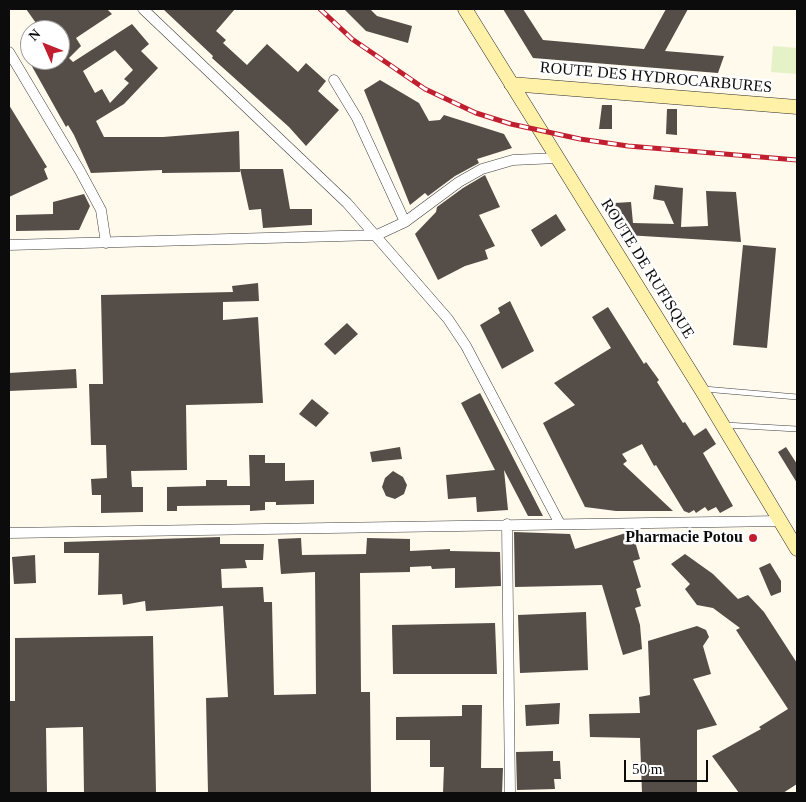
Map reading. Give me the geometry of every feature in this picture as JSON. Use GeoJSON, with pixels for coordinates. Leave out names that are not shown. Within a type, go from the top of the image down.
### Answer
{"type":"FeatureCollection","features":[{"type":"Feature","properties":{"kind":"main road","name":"ROUTE DE RUFISQUE"},"geometry":{"type":"LineString","coordinates":[[465,9],[701,389],[797,549]]}},
{"type":"Feature","properties":{"kind":"main road","name":"ROUTE DES HYDROCARBURES"},"geometry":{"type":"LineString","coordinates":[[512,84],[797,107]]}},
{"type":"Feature","properties":{"kind":"street"},"geometry":{"type":"LineString","coordinates":[[143,9],[348,203],[448,319],[466,346],[560,524]]}},
{"type":"Feature","properties":{"kind":"street"},"geometry":{"type":"LineString","coordinates":[[9,52],[101,210],[106,243]]}},
{"type":"Feature","properties":{"kind":"street"},"geometry":{"type":"LineString","coordinates":[[334,80],[357,118],[405,222]]}},
{"type":"Feature","properties":{"kind":"street"},"geometry":{"type":"LineString","coordinates":[[9,245],[377,235],[405,222],[459,182],[482,168],[513,160],[557,158]]}},
{"type":"Feature","properties":{"kind":"street"},"geometry":{"type":"LineString","coordinates":[[9,533],[779,520]]}},
{"type":"Feature","properties":{"kind":"street"},"geometry":{"type":"LineString","coordinates":[[507,524],[510,793]]}},
{"type":"Feature","properties":{"kind":"lane"},"geometry":{"type":"LineString","coordinates":[[701,389],[797,397]]}},
{"type":"Feature","properties":{"kind":"lane"},"geometry":{"type":"LineString","coordinates":[[722,425],[797,429]]}},
{"type":"Feature","properties":{"kind":"green space"},"geometry":{"type":"Polygon","coordinates":[[[773,46],[797,48],[797,74],[771,72],[773,46]]]}},
{"type":"Feature","properties":{"kind":"building"},"geometry":{"type":"Polygon","coordinates":[[[26,9],[107,9],[112,14],[76,38],[81,46],[70,57],[70,20],[34,20],[26,9]]]}},
{"type":"Feature","properties":{"kind":"building"},"geometry":{"type":"Polygon","coordinates":[[[163,9],[235,9],[216,31],[226,40],[223,43],[247,65],[267,44],[298,72],[306,63],[326,81],[318,91],[339,110],[306,146],[289,127],[212,58],[213,56],[163,9]]]}},
{"type":"Feature","properties":{"kind":"building"},"geometry":{"type":"Polygon","coordinates":[[[344,9],[370,9],[377,16],[412,26],[408,43],[366,31],[344,9]]]}},
{"type":"Feature","properties":{"kind":"building"},"geometry":{"type":"Polygon","coordinates":[[[503,9],[523,9],[543,40],[644,49],[666,9],[688,9],[665,51],[724,56],[718,73],[533,58],[503,9]]]}},
{"type":"Feature","properties":{"kind":"building"},"geometry":{"type":"Polygon","coordinates":[[[132,24],[149,44],[141,51],[158,68],[124,104],[96,121],[104,137],[163,137],[239,131],[240,172],[162,173],[162,170],[91,173],[74,135],[68,125],[66,127],[34,70],[70,70],[70,59],[73,62],[132,24]],[[115,50],[83,71],[95,93],[102,89],[110,103],[129,83],[124,79],[133,70],[115,50]]]}},
{"type":"Feature","properties":{"kind":"building"},"geometry":{"type":"Polygon","coordinates":[[[380,80],[419,103],[429,121],[440,120],[444,115],[504,134],[512,148],[477,159],[479,163],[455,176],[428,196],[425,193],[410,205],[364,90],[380,80]]]}},
{"type":"Feature","properties":{"kind":"building"},"geometry":{"type":"Polygon","coordinates":[[[9,105],[47,167],[44,169],[48,179],[9,197],[9,105]]]}},
{"type":"Feature","properties":{"kind":"building"},"geometry":{"type":"Polygon","coordinates":[[[602,105],[612,105],[612,129],[599,129],[602,105]]]}},
{"type":"Feature","properties":{"kind":"building"},"geometry":{"type":"Polygon","coordinates":[[[667,109],[677,109],[677,135],[666,134],[667,109]]]}},
{"type":"Feature","properties":{"kind":"building"},"geometry":{"type":"Polygon","coordinates":[[[240,169],[283,169],[290,209],[312,209],[312,225],[263,228],[261,209],[249,210],[240,169]]]}},
{"type":"Feature","properties":{"kind":"building"},"geometry":{"type":"Polygon","coordinates":[[[485,175],[500,207],[479,215],[495,246],[485,250],[488,259],[465,266],[438,280],[415,234],[436,212],[437,207],[485,175]]]}},
{"type":"Feature","properties":{"kind":"building"},"geometry":{"type":"Polygon","coordinates":[[[655,185],[683,188],[681,227],[708,226],[706,191],[736,192],[741,242],[626,235],[609,207],[614,203],[631,202],[633,223],[674,224],[664,201],[653,199],[655,185]]]}},
{"type":"Feature","properties":{"kind":"building"},"geometry":{"type":"Polygon","coordinates":[[[84,194],[90,206],[79,230],[16,231],[16,215],[53,214],[53,202],[84,194]]]}},
{"type":"Feature","properties":{"kind":"building"},"geometry":{"type":"Polygon","coordinates":[[[556,214],[566,230],[541,247],[531,230],[556,214]]]}},
{"type":"Feature","properties":{"kind":"building"},"geometry":{"type":"Polygon","coordinates":[[[743,245],[776,248],[767,348],[733,345],[743,245]]]}},
{"type":"Feature","properties":{"kind":"building"},"geometry":{"type":"Polygon","coordinates":[[[258,283],[259,301],[223,302],[223,320],[258,317],[263,403],[186,405],[187,470],[131,471],[132,487],[143,487],[143,512],[101,513],[101,495],[92,495],[91,479],[107,478],[106,445],[91,445],[89,384],[103,384],[101,295],[233,292],[232,286],[258,283]]]}},
{"type":"Feature","properties":{"kind":"building"},"geometry":{"type":"Polygon","coordinates":[[[510,301],[534,351],[502,369],[480,325],[500,313],[498,308],[510,301]]]}},
{"type":"Feature","properties":{"kind":"building"},"geometry":{"type":"Polygon","coordinates":[[[608,307],[644,364],[646,362],[659,380],[657,382],[683,423],[685,422],[694,436],[706,428],[716,444],[703,453],[733,506],[720,513],[716,507],[708,511],[705,507],[696,513],[694,510],[689,513],[684,511],[656,465],[654,466],[642,444],[622,454],[627,461],[623,464],[673,511],[616,511],[585,507],[543,423],[575,405],[554,383],[611,348],[592,317],[608,307]]]}},
{"type":"Feature","properties":{"kind":"building"},"geometry":{"type":"Polygon","coordinates":[[[347,323],[358,334],[335,355],[324,344],[347,323]]]}},
{"type":"Feature","properties":{"kind":"building"},"geometry":{"type":"Polygon","coordinates":[[[76,369],[77,388],[9,391],[9,373],[76,369]]]}},
{"type":"Feature","properties":{"kind":"building"},"geometry":{"type":"Polygon","coordinates":[[[480,393],[543,516],[528,516],[504,470],[508,510],[477,512],[476,497],[448,499],[446,475],[495,470],[461,403],[480,393]]]}},
{"type":"Feature","properties":{"kind":"building"},"geometry":{"type":"Polygon","coordinates":[[[312,399],[329,413],[316,427],[299,414],[312,399]]]}},
{"type":"Feature","properties":{"kind":"building"},"geometry":{"type":"Polygon","coordinates":[[[400,447],[402,459],[372,462],[370,452],[400,447]]]}},
{"type":"Feature","properties":{"kind":"building"},"geometry":{"type":"Polygon","coordinates":[[[786,447],[797,464],[797,483],[778,452],[786,447]]]}},
{"type":"Feature","properties":{"kind":"building"},"geometry":{"type":"Polygon","coordinates":[[[249,455],[265,455],[265,463],[285,463],[285,481],[314,480],[314,504],[276,505],[276,502],[265,502],[265,510],[250,511],[250,505],[177,506],[177,511],[167,511],[167,487],[206,486],[206,480],[227,480],[227,486],[250,486],[249,455]]]}},
{"type":"Feature","properties":{"kind":"building"},"geometry":{"type":"Polygon","coordinates":[[[393,471],[403,477],[407,485],[404,494],[395,499],[386,496],[382,487],[385,478],[393,471]]]}},
{"type":"Feature","properties":{"kind":"building"},"geometry":{"type":"Polygon","coordinates":[[[632,531],[640,559],[633,561],[641,587],[636,589],[641,606],[635,608],[640,625],[642,649],[623,655],[602,585],[515,587],[514,532],[570,534],[575,549],[632,531]]]}},
{"type":"Feature","properties":{"kind":"building"},"geometry":{"type":"Polygon","coordinates":[[[220,537],[220,544],[264,544],[263,560],[245,560],[247,568],[221,569],[222,588],[263,587],[264,602],[272,602],[274,695],[316,694],[315,572],[281,574],[278,539],[301,538],[302,555],[366,554],[367,538],[410,539],[410,551],[450,549],[450,551],[500,552],[501,586],[455,588],[455,568],[432,569],[431,566],[410,567],[410,572],[360,573],[361,692],[370,692],[371,793],[208,793],[206,698],[228,697],[223,606],[146,611],[145,601],[123,605],[122,594],[98,595],[99,553],[64,553],[64,542],[220,537]]]}},
{"type":"Feature","properties":{"kind":"building"},"geometry":{"type":"Polygon","coordinates":[[[685,554],[713,574],[738,599],[748,595],[764,612],[797,663],[797,784],[783,793],[739,793],[712,756],[761,729],[759,727],[788,709],[736,630],[740,628],[713,608],[697,605],[685,589],[690,584],[671,564],[685,554]]]}},
{"type":"Feature","properties":{"kind":"building"},"geometry":{"type":"Polygon","coordinates":[[[35,555],[36,583],[14,584],[12,557],[35,555]]]}},
{"type":"Feature","properties":{"kind":"building"},"geometry":{"type":"Polygon","coordinates":[[[770,563],[781,581],[781,592],[771,596],[759,568],[770,563]]]}},
{"type":"Feature","properties":{"kind":"building"},"geometry":{"type":"Polygon","coordinates":[[[586,612],[588,670],[520,673],[518,615],[586,612]]]}},
{"type":"Feature","properties":{"kind":"building"},"geometry":{"type":"Polygon","coordinates":[[[495,623],[497,674],[393,674],[392,625],[495,623]]]}},
{"type":"Feature","properties":{"kind":"building"},"geometry":{"type":"Polygon","coordinates":[[[697,626],[706,630],[709,637],[703,646],[711,674],[693,679],[717,725],[697,730],[697,793],[642,793],[640,738],[590,737],[589,714],[640,713],[639,697],[650,695],[648,641],[697,626]]]}},
{"type":"Feature","properties":{"kind":"building"},"geometry":{"type":"Polygon","coordinates":[[[153,636],[156,793],[84,793],[83,727],[46,728],[47,793],[9,793],[9,701],[15,701],[15,638],[153,636]]]}},
{"type":"Feature","properties":{"kind":"building"},"geometry":{"type":"Polygon","coordinates":[[[560,703],[559,724],[526,726],[525,705],[560,703]]]}},
{"type":"Feature","properties":{"kind":"building"},"geometry":{"type":"Polygon","coordinates":[[[462,705],[482,705],[481,768],[503,768],[502,793],[443,793],[444,767],[430,767],[430,740],[396,740],[396,717],[462,716],[462,705]]]}},
{"type":"Feature","properties":{"kind":"building"},"geometry":{"type":"Polygon","coordinates":[[[553,751],[553,761],[560,761],[561,779],[554,779],[555,789],[517,790],[516,752],[553,751]]]}},
{"type":"Feature","properties":{"kind":"railway"},"geometry":{"type":"LineString","coordinates":[[320,9],[352,39],[425,89],[476,113],[511,124],[580,139],[628,146],[797,160]]}},
{"type":"Feature","properties":{"kind":"place","name":"Pharmacie Potou"},"geometry":{"type":"Point","coordinates":[753,538]}}]}
